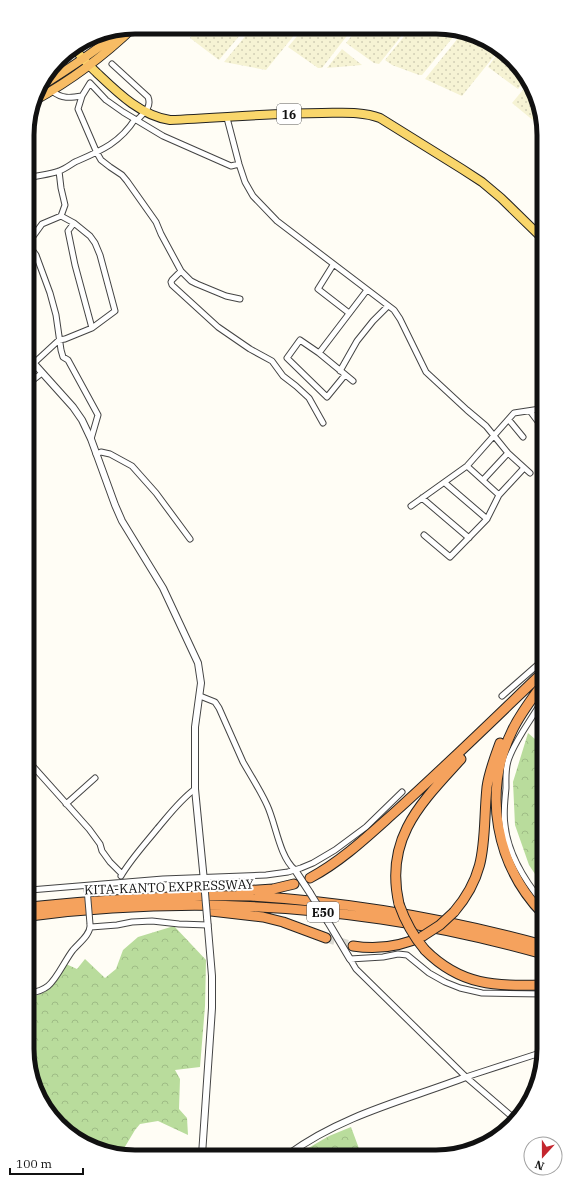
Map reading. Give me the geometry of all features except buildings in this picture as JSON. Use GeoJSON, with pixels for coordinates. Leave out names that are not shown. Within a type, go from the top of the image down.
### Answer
{"type":"FeatureCollection","features":[{"type":"Feature","properties":{"kind":"highway"},"geometry":{"type":"LineString","coordinates":[[49,81],[70,69],[86,62],[125,35]]}},
{"type":"Feature","properties":{"kind":"highway"},"geometry":{"type":"LineString","coordinates":[[41,97],[52,91],[114,36]]}},
{"type":"Feature","properties":{"kind":"highway"},"geometry":{"type":"LineString","coordinates":[[310,878],[335,863],[388,818],[537,678]]}},
{"type":"Feature","properties":{"kind":"highway"},"geometry":{"type":"LineString","coordinates":[[537,679],[430,793],[410,821],[400,843],[396,864],[396,888],[399,904],[411,932],[425,950],[449,969],[477,981],[504,986],[537,985]]}},
{"type":"Feature","properties":{"kind":"highway"},"geometry":{"type":"LineString","coordinates":[[353,946],[372,948],[394,946],[412,942],[440,925],[454,912],[468,894],[480,865],[484,841],[487,787],[497,752],[513,719],[537,689]]}},
{"type":"Feature","properties":{"kind":"highway"},"geometry":{"type":"LineString","coordinates":[[537,691],[521,713],[508,738],[499,766],[496,800],[500,834],[509,863],[524,890],[537,906]]}},
{"type":"Feature","properties":{"kind":"highway"},"geometry":{"type":"LineString","coordinates":[[122,899],[186,892],[273,889],[294,884]]}},
{"type":"Feature","properties":{"kind":"highway","name":"KITA-KANTO EXPRESSWAY"},"geometry":{"type":"LineString","coordinates":[[34,907],[62,903],[122,899],[250,896],[344,904],[444,921],[495,932],[537,943]]}},
{"type":"Feature","properties":{"kind":"highway","name":"KITA-KANTO EXPRESSWAY"},"geometry":{"type":"LineString","coordinates":[[34,916],[99,909],[186,905],[295,909],[381,919],[456,932],[493,940],[537,952]]}},
{"type":"Feature","properties":{"kind":"highway"},"geometry":{"type":"LineString","coordinates":[[99,909],[192,910],[235,913],[263,917],[283,922],[326,938]]}},
{"type":"Feature","properties":{"kind":"main road","name":"16"},"geometry":{"type":"LineString","coordinates":[[78,52],[86,62],[124,97],[145,111],[163,119],[227,118],[299,113],[371,115],[386,121],[482,182],[501,198],[537,233]]}},
{"type":"Feature","properties":{"kind":"street"},"geometry":{"type":"LineString","coordinates":[[34,177],[59,171],[73,163],[97,153],[120,137],[150,104],[148,97],[112,64]]}},
{"type":"Feature","properties":{"kind":"street"},"geometry":{"type":"LineString","coordinates":[[78,109],[82,96],[90,83],[106,100],[163,136],[231,166],[239,164]]}},
{"type":"Feature","properties":{"kind":"street"},"geometry":{"type":"LineString","coordinates":[[52,91],[58,96],[71,98],[82,96]]}},
{"type":"Feature","properties":{"kind":"street"},"geometry":{"type":"LineString","coordinates":[[71,98],[78,109],[97,153],[104,163],[122,175],[156,222],[181,271],[191,281],[197,284],[226,296],[240,299]]}},
{"type":"Feature","properties":{"kind":"street"},"geometry":{"type":"LineString","coordinates":[[227,118],[245,182],[249,190],[264,208],[277,221],[333,265],[394,310],[400,318],[426,372],[486,426],[508,453],[530,473]]}},
{"type":"Feature","properties":{"kind":"street"},"geometry":{"type":"LineString","coordinates":[[34,235],[42,224],[61,216],[65,205],[59,171]]}},
{"type":"Feature","properties":{"kind":"street"},"geometry":{"type":"LineString","coordinates":[[34,363],[59,340],[92,328],[115,311],[95,242],[74,223],[61,216]]}},
{"type":"Feature","properties":{"kind":"street"},"geometry":{"type":"LineString","coordinates":[[74,223],[68,231],[75,265],[92,328]]}},
{"type":"Feature","properties":{"kind":"street"},"geometry":{"type":"LineString","coordinates":[[34,252],[50,293],[56,316],[63,357],[68,360],[98,415],[91,439]]}},
{"type":"Feature","properties":{"kind":"street"},"geometry":{"type":"LineString","coordinates":[[333,265],[318,289],[349,313]]}},
{"type":"Feature","properties":{"kind":"street"},"geometry":{"type":"LineString","coordinates":[[181,271],[172,280],[172,285],[218,327],[250,349],[272,361],[283,376],[309,398],[323,423]]}},
{"type":"Feature","properties":{"kind":"street"},"geometry":{"type":"LineString","coordinates":[[319,353],[367,290]]}},
{"type":"Feature","properties":{"kind":"street"},"geometry":{"type":"LineString","coordinates":[[353,381],[343,373],[319,353],[300,340],[287,358],[327,397],[343,373],[357,341],[373,321],[388,306]]}},
{"type":"Feature","properties":{"kind":"street"},"geometry":{"type":"LineString","coordinates":[[34,365],[82,420],[91,439],[122,521],[159,580],[196,656],[201,677],[200,696],[195,727],[195,789],[208,917],[212,976],[212,1008],[202,1150]]}},
{"type":"Feature","properties":{"kind":"street"},"geometry":{"type":"LineString","coordinates":[[34,379],[42,373]]}},
{"type":"Feature","properties":{"kind":"street"},"geometry":{"type":"LineString","coordinates":[[411,506],[467,466],[514,413],[537,410]]}},
{"type":"Feature","properties":{"kind":"street"},"geometry":{"type":"LineString","coordinates":[[530,411],[537,420]]}},
{"type":"Feature","properties":{"kind":"street"},"geometry":{"type":"LineString","coordinates":[[509,420],[523,437]]}},
{"type":"Feature","properties":{"kind":"street"},"geometry":{"type":"LineString","coordinates":[[96,454],[102,452],[110,454],[132,466],[156,493],[190,539]]}},
{"type":"Feature","properties":{"kind":"street"},"geometry":{"type":"LineString","coordinates":[[483,480],[508,453]]}},
{"type":"Feature","properties":{"kind":"street"},"geometry":{"type":"LineString","coordinates":[[467,466],[499,495]]}},
{"type":"Feature","properties":{"kind":"street"},"geometry":{"type":"LineString","coordinates":[[424,535],[450,557],[487,519],[499,495],[524,468]]}},
{"type":"Feature","properties":{"kind":"street"},"geometry":{"type":"LineString","coordinates":[[444,483],[487,519]]}},
{"type":"Feature","properties":{"kind":"street"},"geometry":{"type":"LineString","coordinates":[[422,498],[469,538]]}},
{"type":"Feature","properties":{"kind":"street"},"geometry":{"type":"LineString","coordinates":[[502,696],[537,665]]}},
{"type":"Feature","properties":{"kind":"street"},"geometry":{"type":"LineString","coordinates":[[200,696],[215,702],[219,708],[244,763],[267,804],[280,845],[291,867],[295,870],[310,893],[356,969],[466,1077],[512,1116]]}},
{"type":"Feature","properties":{"kind":"street"},"geometry":{"type":"LineString","coordinates":[[537,709],[514,746],[506,765],[504,817],[507,834],[514,857],[523,876],[537,895]]}},
{"type":"Feature","properties":{"kind":"street"},"geometry":{"type":"LineString","coordinates":[[34,768],[89,829],[100,844],[102,851],[110,862],[122,874]]}},
{"type":"Feature","properties":{"kind":"street"},"geometry":{"type":"LineString","coordinates":[[66,804],[95,778]]}},
{"type":"Feature","properties":{"kind":"street"},"geometry":{"type":"LineString","coordinates":[[118,882],[122,874],[178,804],[195,789]]}},
{"type":"Feature","properties":{"kind":"street"},"geometry":{"type":"LineString","coordinates":[[34,890],[87,887],[118,882],[266,875],[295,870],[313,863],[352,838],[376,818],[402,792]]}},
{"type":"Feature","properties":{"kind":"street"},"geometry":{"type":"LineString","coordinates":[[34,992],[44,989],[52,983],[69,956],[88,932],[90,926],[87,887]]}},
{"type":"Feature","properties":{"kind":"street"},"geometry":{"type":"LineString","coordinates":[[90,926],[152,921],[208,925]]}},
{"type":"Feature","properties":{"kind":"street"},"geometry":{"type":"LineString","coordinates":[[350,959],[383,957],[398,954],[407,955],[428,973],[444,982],[460,988],[489,994],[537,994]]}},
{"type":"Feature","properties":{"kind":"street"},"geometry":{"type":"LineString","coordinates":[[295,1150],[316,1136],[347,1120],[466,1077],[537,1054]]}},
{"type":"Feature","properties":{"kind":"shaded area"},"geometry":{"type":"Polygon","coordinates":[[[193,34],[241,34],[219,60],[190,38],[193,34]]]}},
{"type":"Feature","properties":{"kind":"shaded area"},"geometry":{"type":"Polygon","coordinates":[[[247,34],[295,34],[266,70],[224,62],[247,34]]]}},
{"type":"Feature","properties":{"kind":"shaded area"},"geometry":{"type":"Polygon","coordinates":[[[299,34],[348,34],[322,68],[318,68],[288,47],[299,34]]]}},
{"type":"Feature","properties":{"kind":"shaded area"},"geometry":{"type":"Polygon","coordinates":[[[353,34],[403,34],[379,64],[374,63],[346,43],[353,34]]]}},
{"type":"Feature","properties":{"kind":"shaded area"},"geometry":{"type":"Polygon","coordinates":[[[406,34],[454,36],[422,75],[392,65],[385,60],[406,34]]]}},
{"type":"Feature","properties":{"kind":"shaded area"},"geometry":{"type":"Polygon","coordinates":[[[459,37],[481,44],[496,54],[462,96],[425,79],[459,37]]]}},
{"type":"Feature","properties":{"kind":"shaded area"},"geometry":{"type":"Polygon","coordinates":[[[342,49],[362,65],[327,68],[342,49]]]}},
{"type":"Feature","properties":{"kind":"shaded area"},"geometry":{"type":"Polygon","coordinates":[[[497,54],[508,63],[523,83],[518,89],[488,67],[497,54]]]}},
{"type":"Feature","properties":{"kind":"shaded area"},"geometry":{"type":"Polygon","coordinates":[[[525,87],[534,109],[536,123],[512,103],[525,87]]]}},
{"type":"Feature","properties":{"kind":"green space"},"geometry":{"type":"Polygon","coordinates":[[[528,733],[537,741],[537,877],[529,865],[515,825],[513,782],[528,733]]]}},
{"type":"Feature","properties":{"kind":"green space"},"geometry":{"type":"Polygon","coordinates":[[[174,926],[206,960],[205,1006],[200,1067],[175,1070],[180,1079],[179,1109],[187,1118],[188,1135],[158,1121],[140,1124],[123,1149],[102,1145],[84,1137],[63,1121],[47,1100],[37,1075],[35,1063],[34,996],[44,992],[53,985],[66,964],[77,969],[85,959],[105,978],[116,969],[123,950],[138,937],[174,926]]]}},
{"type":"Feature","properties":{"kind":"green space"},"geometry":{"type":"Polygon","coordinates":[[[351,1127],[360,1150],[305,1150],[329,1136],[351,1127]]]}},
{"type":"Feature","properties":{"kind":"tunnel"},"geometry":{"type":"LineString","coordinates":[[326,938],[353,946]]}}]}
